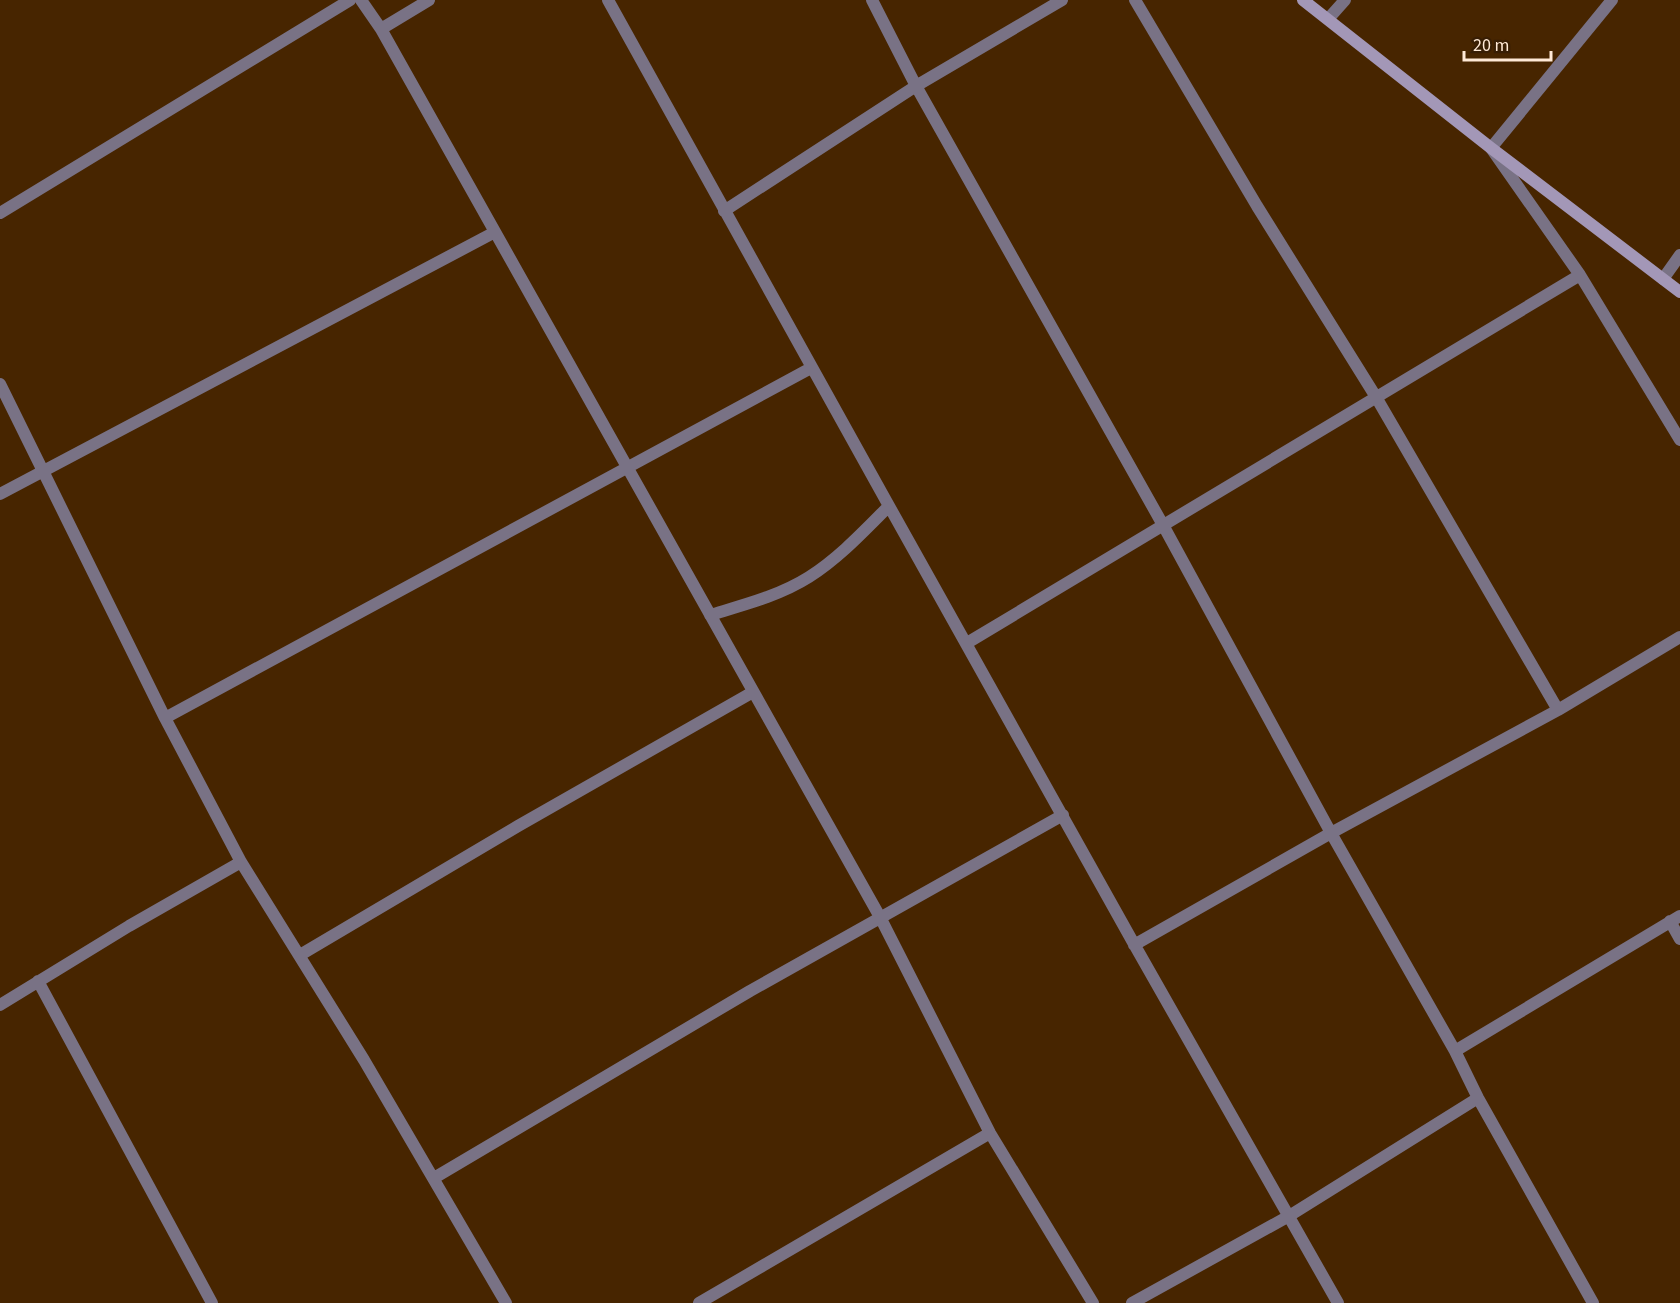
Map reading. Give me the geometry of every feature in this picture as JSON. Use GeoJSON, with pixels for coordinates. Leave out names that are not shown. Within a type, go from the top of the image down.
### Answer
{"type":"FeatureCollection","features":[{"type":"Feature","properties":{"kind":"main road"},"geometry":{"type":"LineString","coordinates":[[1303,0],[1329,18],[1491,148],[1680,292]]}},
{"type":"Feature","properties":{"kind":"street"},"geometry":{"type":"LineString","coordinates":[[0,213],[350,0]]}},
{"type":"Feature","properties":{"kind":"street"},"geometry":{"type":"LineString","coordinates":[[361,0],[381,29],[880,917],[990,1133],[1093,1303]]}},
{"type":"Feature","properties":{"kind":"street"},"geometry":{"type":"LineString","coordinates":[[381,29],[429,0]]}},
{"type":"Feature","properties":{"kind":"street"},"geometry":{"type":"LineString","coordinates":[[608,0],[1134,945],[1338,1303]]}},
{"type":"Feature","properties":{"kind":"street"},"geometry":{"type":"LineString","coordinates":[[872,0],[916,86],[1163,525],[1593,1303]]}},
{"type":"Feature","properties":{"kind":"street"},"geometry":{"type":"LineString","coordinates":[[724,211],[916,86],[1062,0]]}},
{"type":"Feature","properties":{"kind":"street"},"geometry":{"type":"LineString","coordinates":[[1135,0],[1257,206],[1376,397],[1558,710]]}},
{"type":"Feature","properties":{"kind":"street"},"geometry":{"type":"LineString","coordinates":[[1329,18],[1345,0]]}},
{"type":"Feature","properties":{"kind":"street"},"geometry":{"type":"LineString","coordinates":[[1612,0],[1491,148],[1580,274],[1680,440]]}},
{"type":"Feature","properties":{"kind":"street"},"geometry":{"type":"LineString","coordinates":[[0,494],[495,232]]}},
{"type":"Feature","properties":{"kind":"street"},"geometry":{"type":"LineString","coordinates":[[1663,279],[1680,255]]}},
{"type":"Feature","properties":{"kind":"street"},"geometry":{"type":"LineString","coordinates":[[967,643],[1580,274]]}},
{"type":"Feature","properties":{"kind":"street"},"geometry":{"type":"LineString","coordinates":[[165,718],[811,368]]}},
{"type":"Feature","properties":{"kind":"street"},"geometry":{"type":"LineString","coordinates":[[0,384],[165,718],[241,862],[300,955],[506,1303]]}},
{"type":"Feature","properties":{"kind":"street"},"geometry":{"type":"LineString","coordinates":[[710,615],[754,602],[809,577],[854,541],[889,506]]}},
{"type":"Feature","properties":{"kind":"street"},"geometry":{"type":"LineString","coordinates":[[1134,945],[1331,832],[1558,710],[1680,637]]}},
{"type":"Feature","properties":{"kind":"street"},"geometry":{"type":"LineString","coordinates":[[300,955],[518,826],[753,692]]}},
{"type":"Feature","properties":{"kind":"street"},"geometry":{"type":"LineString","coordinates":[[434,1178],[750,991],[1063,815]]}},
{"type":"Feature","properties":{"kind":"street"},"geometry":{"type":"LineString","coordinates":[[0,1005],[129,926],[241,862]]}},
{"type":"Feature","properties":{"kind":"street"},"geometry":{"type":"LineString","coordinates":[[1455,1051],[1675,918],[1680,939]]}},
{"type":"Feature","properties":{"kind":"street"},"geometry":{"type":"LineString","coordinates":[[38,981],[212,1303]]}},
{"type":"Feature","properties":{"kind":"street"},"geometry":{"type":"LineString","coordinates":[[1132,1303],[1289,1216],[1478,1098]]}},
{"type":"Feature","properties":{"kind":"street"},"geometry":{"type":"LineString","coordinates":[[699,1303],[990,1133]]}}]}
